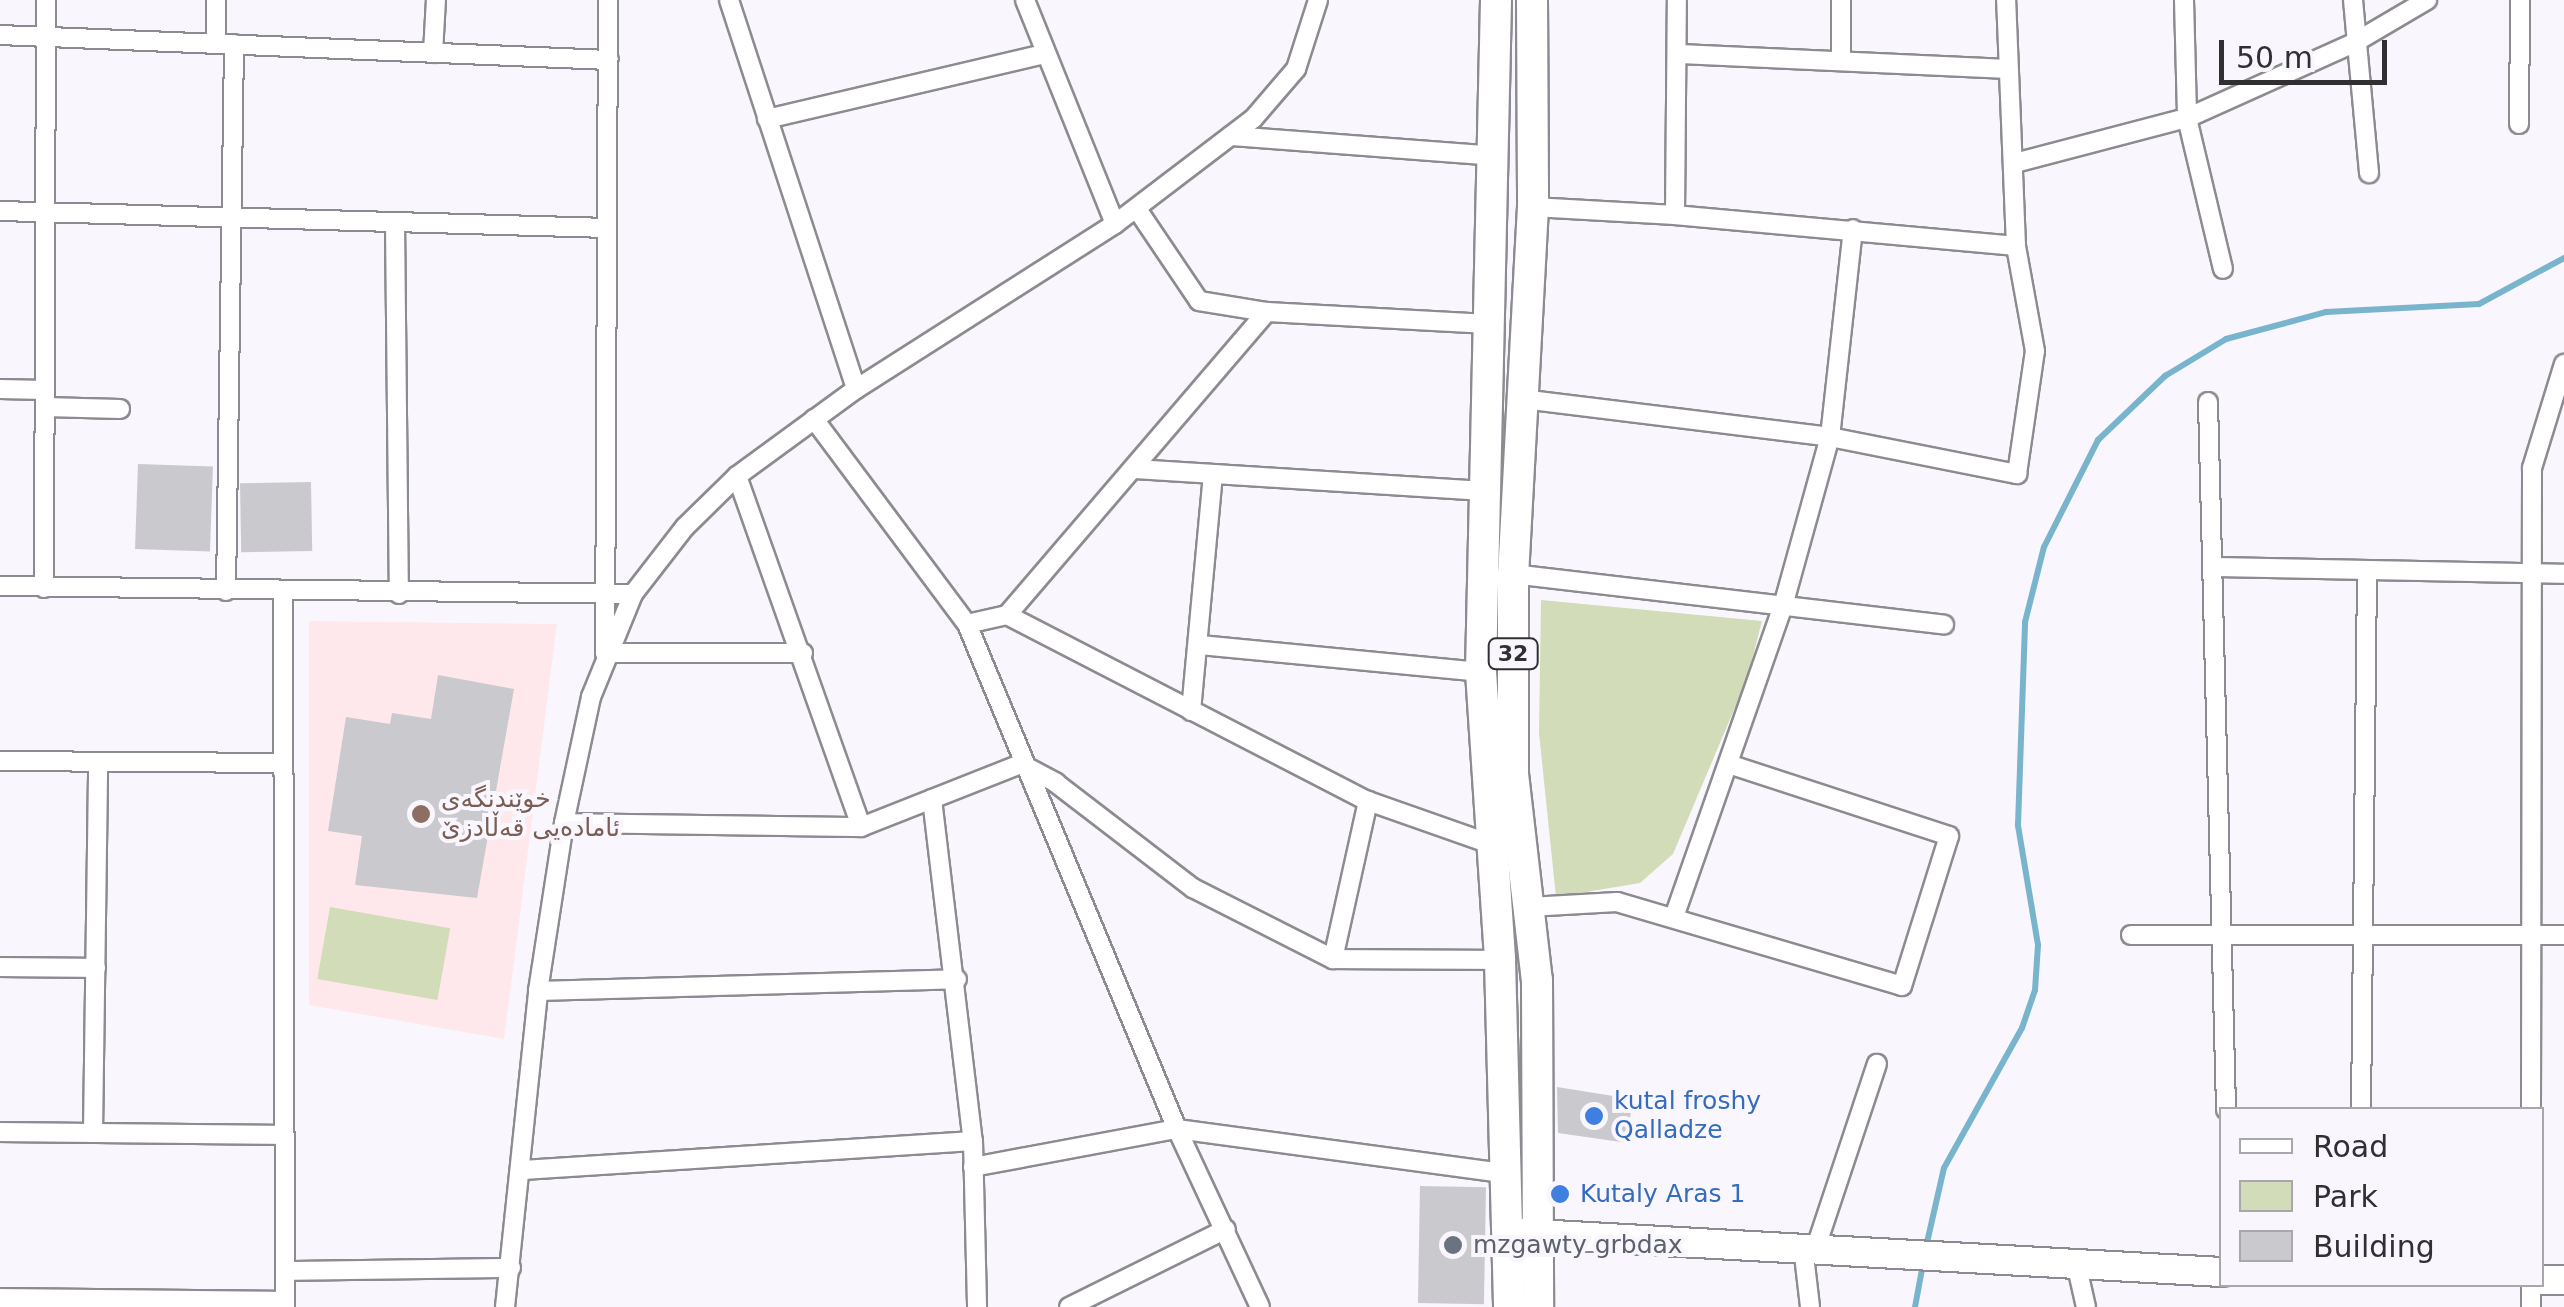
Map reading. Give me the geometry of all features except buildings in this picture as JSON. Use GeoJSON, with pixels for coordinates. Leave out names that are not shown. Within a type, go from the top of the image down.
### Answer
{"type":"FeatureCollection","features":[{"type":"Feature","properties":{"kind":"main road","name":"32"},"geometry":{"type":"LineString","coordinates":[[1496,0],[1497,156],[1480,672],[1500,960],[1508,1174],[1526,1234],[1538,1307]]}},
{"type":"Feature","properties":{"kind":"main road","name":"32"},"geometry":{"type":"LineString","coordinates":[[1509,1307],[1526,1234],[1536,980],[1513,774],[1514,574],[1533,207],[1532,0]]}},
{"type":"Feature","properties":{"kind":"street"},"geometry":{"type":"LineString","coordinates":[[44,588],[46,0]]}},
{"type":"Feature","properties":{"kind":"street"},"geometry":{"type":"LineString","coordinates":[[216,0],[225,43],[232,217],[226,591]]}},
{"type":"Feature","properties":{"kind":"street"},"geometry":{"type":"LineString","coordinates":[[432,53],[436,0]]}},
{"type":"Feature","properties":{"kind":"street"},"geometry":{"type":"LineString","coordinates":[[606,653],[608,0]]}},
{"type":"Feature","properties":{"kind":"street"},"geometry":{"type":"LineString","coordinates":[[728,0],[856,390]]}},
{"type":"Feature","properties":{"kind":"street"},"geometry":{"type":"LineString","coordinates":[[1025,0],[1115,224]]}},
{"type":"Feature","properties":{"kind":"street"},"geometry":{"type":"LineString","coordinates":[[505,1307],[523,1170],[538,992],[564,823],[606,653],[633,594],[685,527],[737,476],[856,390],[1115,224],[1232,136],[1270,103],[1296,68],[1318,0]]}},
{"type":"Feature","properties":{"kind":"street"},"geometry":{"type":"LineString","coordinates":[[1675,216],[1677,0]]}},
{"type":"Feature","properties":{"kind":"street"},"geometry":{"type":"LineString","coordinates":[[1841,0],[1842,59]]}},
{"type":"Feature","properties":{"kind":"street"},"geometry":{"type":"LineString","coordinates":[[1522,400],[1830,437],[2018,474],[2035,352],[2016,246],[2014,164],[2005,69],[2006,0]]}},
{"type":"Feature","properties":{"kind":"street"},"geometry":{"type":"LineString","coordinates":[[2184,0],[2186,118],[2223,269]]}},
{"type":"Feature","properties":{"kind":"street"},"geometry":{"type":"LineString","coordinates":[[2353,0],[2369,173]]}},
{"type":"Feature","properties":{"kind":"street"},"geometry":{"type":"LineString","coordinates":[[2014,164],[2186,118],[2354,43],[2427,0]]}},
{"type":"Feature","properties":{"kind":"street"},"geometry":{"type":"LineString","coordinates":[[2520,0],[2520,124]]}},
{"type":"Feature","properties":{"kind":"street"},"geometry":{"type":"LineString","coordinates":[[0,36],[608,60]]}},
{"type":"Feature","properties":{"kind":"street"},"geometry":{"type":"LineString","coordinates":[[768,119],[1045,54]]}},
{"type":"Feature","properties":{"kind":"street"},"geometry":{"type":"LineString","coordinates":[[1678,54],[2005,69]]}},
{"type":"Feature","properties":{"kind":"street"},"geometry":{"type":"LineString","coordinates":[[1232,136],[1497,156]]}},
{"type":"Feature","properties":{"kind":"street"},"geometry":{"type":"LineString","coordinates":[[1533,207],[1853,228],[2016,246]]}},
{"type":"Feature","properties":{"kind":"street"},"geometry":{"type":"LineString","coordinates":[[1137,208],[1199,301],[1267,312],[1490,324]]}},
{"type":"Feature","properties":{"kind":"street"},"geometry":{"type":"LineString","coordinates":[[0,211],[607,228]]}},
{"type":"Feature","properties":{"kind":"street"},"geometry":{"type":"LineString","coordinates":[[395,222],[399,594]]}},
{"type":"Feature","properties":{"kind":"street"},"geometry":{"type":"LineString","coordinates":[[1674,917],[1783,606],[1830,437],[1853,228]]}},
{"type":"Feature","properties":{"kind":"street"},"geometry":{"type":"LineString","coordinates":[[967,624],[1007,615],[1267,312]]}},
{"type":"Feature","properties":{"kind":"street"},"geometry":{"type":"LineString","coordinates":[[2531,1107],[2532,468],[2564,364]]}},
{"type":"Feature","properties":{"kind":"street"},"geometry":{"type":"LineString","coordinates":[[0,389],[120,409]]}},
{"type":"Feature","properties":{"kind":"street"},"geometry":{"type":"LineString","coordinates":[[2208,402],[2226,1107]]}},
{"type":"Feature","properties":{"kind":"street"},"geometry":{"type":"LineString","coordinates":[[814,419],[967,624],[1021,764],[1177,1129],[1260,1307]]}},
{"type":"Feature","properties":{"kind":"street"},"geometry":{"type":"LineString","coordinates":[[1136,469],[1483,491]]}},
{"type":"Feature","properties":{"kind":"street"},"geometry":{"type":"LineString","coordinates":[[1191,711],[1200,645],[1212,474]]}},
{"type":"Feature","properties":{"kind":"street"},"geometry":{"type":"LineString","coordinates":[[737,476],[861,827]]}},
{"type":"Feature","properties":{"kind":"street"},"geometry":{"type":"LineString","coordinates":[[2213,568],[2564,574]]}},
{"type":"Feature","properties":{"kind":"street"},"geometry":{"type":"LineString","coordinates":[[2361,1107],[2367,571]]}},
{"type":"Feature","properties":{"kind":"street"},"geometry":{"type":"LineString","coordinates":[[1514,574],[1944,625]]}},
{"type":"Feature","properties":{"kind":"street"},"geometry":{"type":"LineString","coordinates":[[0,586],[633,594]]}},
{"type":"Feature","properties":{"kind":"street"},"geometry":{"type":"LineString","coordinates":[[0,1298],[285,1304],[281,1135],[283,592]]}},
{"type":"Feature","properties":{"kind":"street"},"geometry":{"type":"LineString","coordinates":[[1007,615],[1368,802],[1490,844]]}},
{"type":"Feature","properties":{"kind":"street"},"geometry":{"type":"LineString","coordinates":[[1200,645],[1480,672]]}},
{"type":"Feature","properties":{"kind":"street"},"geometry":{"type":"LineString","coordinates":[[606,653],[803,654]]}},
{"type":"Feature","properties":{"kind":"street"},"geometry":{"type":"LineString","coordinates":[[0,761],[281,763]]}},
{"type":"Feature","properties":{"kind":"street"},"geometry":{"type":"LineString","coordinates":[[93,1133],[98,762]]}},
{"type":"Feature","properties":{"kind":"street"},"geometry":{"type":"LineString","coordinates":[[564,823],[861,827],[1021,764]]}},
{"type":"Feature","properties":{"kind":"street"},"geometry":{"type":"LineString","coordinates":[[1021,764],[1192,888],[1333,959],[1500,960]]}},
{"type":"Feature","properties":{"kind":"street"},"geometry":{"type":"LineString","coordinates":[[1529,907],[1617,902],[1902,986],[1949,836],[1728,764]]}},
{"type":"Feature","properties":{"kind":"street"},"geometry":{"type":"LineString","coordinates":[[932,798],[973,1141],[977,1307]]}},
{"type":"Feature","properties":{"kind":"street"},"geometry":{"type":"LineString","coordinates":[[1333,959],[1368,802]]}},
{"type":"Feature","properties":{"kind":"street"},"geometry":{"type":"LineString","coordinates":[[2131,934],[2564,935]]}},
{"type":"Feature","properties":{"kind":"street"},"geometry":{"type":"LineString","coordinates":[[0,967],[96,968]]}},
{"type":"Feature","properties":{"kind":"street"},"geometry":{"type":"LineString","coordinates":[[538,992],[956,979]]}},
{"type":"Feature","properties":{"kind":"street"},"geometry":{"type":"LineString","coordinates":[[1810,1307],[1810,1247],[1877,1064]]}},
{"type":"Feature","properties":{"kind":"street"},"geometry":{"type":"LineString","coordinates":[[973,1167],[1177,1129],[1508,1174]]}},
{"type":"Feature","properties":{"kind":"street"},"geometry":{"type":"LineString","coordinates":[[0,1132],[281,1135]]}},
{"type":"Feature","properties":{"kind":"street"},"geometry":{"type":"LineString","coordinates":[[523,1170],[973,1141]]}},
{"type":"Feature","properties":{"kind":"street"},"geometry":{"type":"LineString","coordinates":[[1068,1307],[1226,1229]]}},
{"type":"Feature","properties":{"kind":"street"},"geometry":{"type":"LineString","coordinates":[[1526,1234],[2219,1272]]}},
{"type":"Feature","properties":{"kind":"street"},"geometry":{"type":"LineString","coordinates":[[2076,1263],[2086,1307]]}},
{"type":"Feature","properties":{"kind":"street"},"geometry":{"type":"LineString","coordinates":[[284,1270],[511,1268]]}},
{"type":"Feature","properties":{"kind":"shaded area","name":"خوێندنگەی ئامادەیی قەڵادزێ"},"geometry":{"type":"Polygon","coordinates":[[[309,621],[557,624],[504,1039],[309,1005],[309,621]]]}},
{"type":"Feature","properties":{"kind":"green space"},"geometry":{"type":"Polygon","coordinates":[[[1541,600],[1762,621],[1747,679],[1673,854],[1640,883],[1556,897],[1539,733],[1541,600]]]}},
{"type":"Feature","properties":{"kind":"green space"},"geometry":{"type":"Polygon","coordinates":[[[330,907],[450,928],[437,1000],[317,979],[330,907]]]}},
{"type":"Feature","properties":{"kind":"waterway"},"geometry":{"type":"LineString","coordinates":[[1926,1247],[1944,1168],[2022,1028],[2035,990],[2038,945],[2018,825],[2025,622],[2044,547],[2098,440],[2165,376],[2226,339],[2326,312],[2479,304],[2564,258]]}},
{"type":"Feature","properties":{"kind":"waterway"},"geometry":{"type":"LineString","coordinates":[[1915,1307],[1923,1264]]}},
{"type":"Feature","properties":{"kind":"place","name":"خوێندنگەی ئامادەیی قەڵادزێ"},"geometry":{"type":"Point","coordinates":[421,814]}},
{"type":"Feature","properties":{"kind":"place","name":"kutal froshy Qalladze"},"geometry":{"type":"Point","coordinates":[1594,1116]}},
{"type":"Feature","properties":{"kind":"place","name":"Kutaly Aras 1"},"geometry":{"type":"Point","coordinates":[1560,1194]}},
{"type":"Feature","properties":{"kind":"place","name":"mzgawty grbdax"},"geometry":{"type":"Point","coordinates":[1453,1245]}}]}
